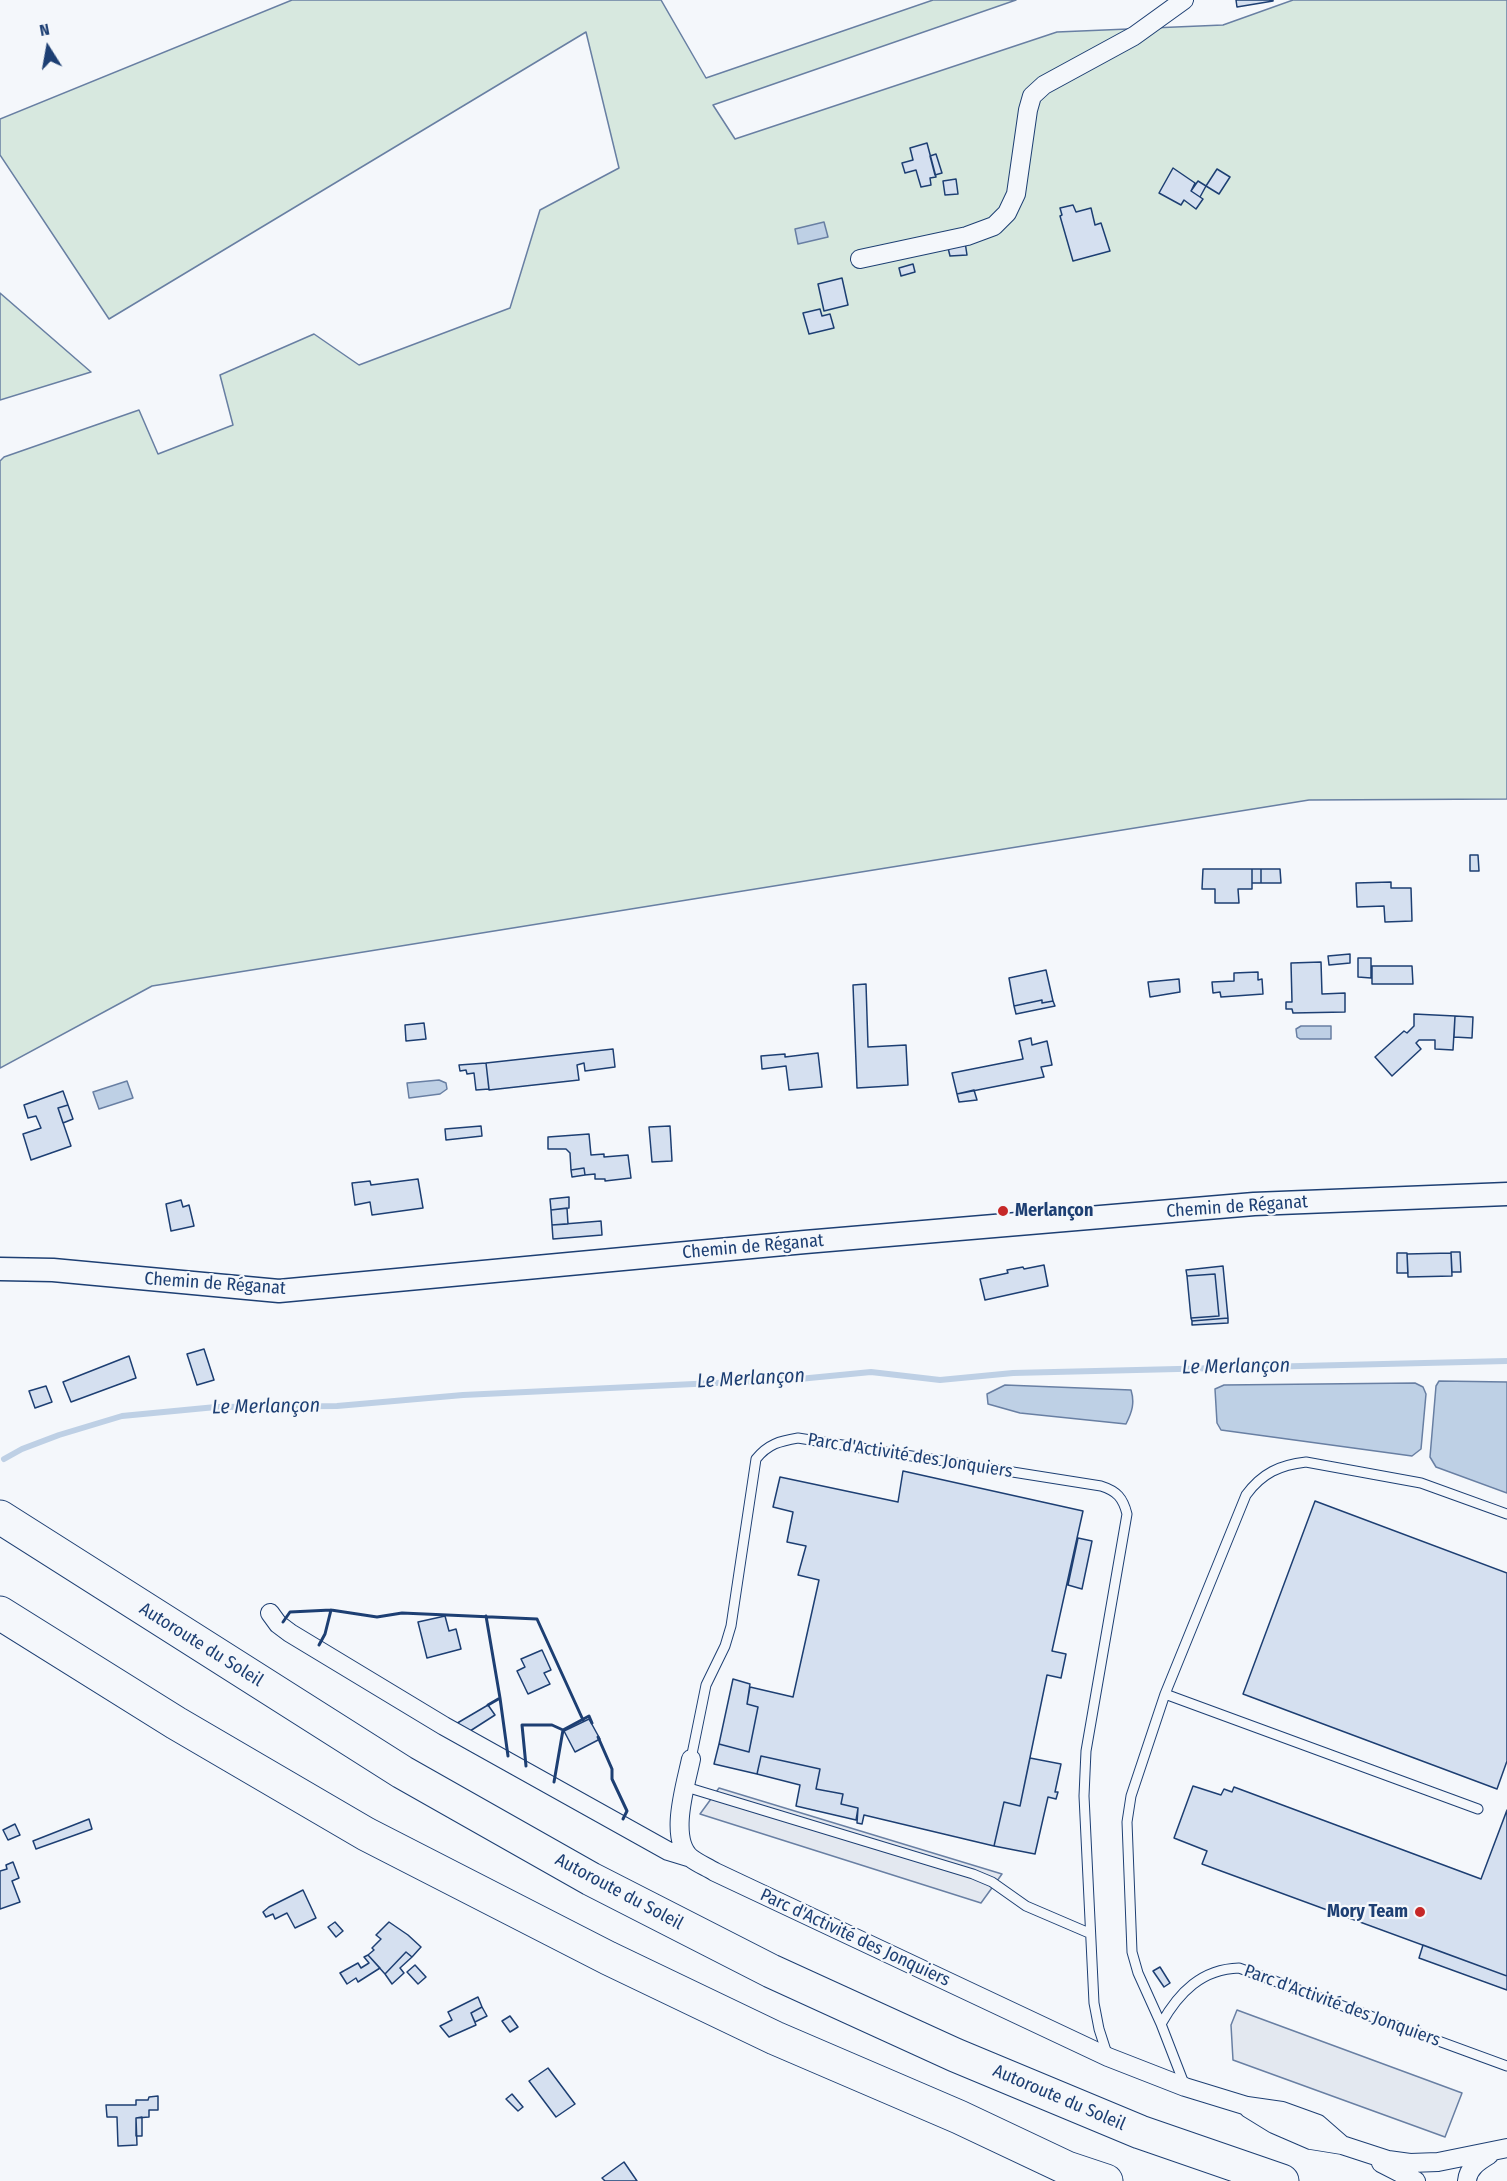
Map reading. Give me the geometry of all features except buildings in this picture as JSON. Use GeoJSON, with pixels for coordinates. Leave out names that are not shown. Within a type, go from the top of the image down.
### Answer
{"type":"FeatureCollection","features":[{"type":"Feature","properties":{"kind":"highway","name":"Autoroute du Soleil"},"geometry":{"type":"LineString","coordinates":[[0,1517],[402,1772],[591,1879],[771,1971],[955,2055],[1140,2132],[1282,2181]]}},
{"type":"Feature","properties":{"kind":"highway"},"geometry":{"type":"LineString","coordinates":[[0,1613],[176,1723],[356,1828],[576,1942],[774,2038],[959,2117],[1067,2168],[1106,2181]]}},
{"type":"Feature","properties":{"kind":"street"},"geometry":{"type":"LineString","coordinates":[[860,259],[967,236],[994,226],[1007,213],[1016,194],[1032,96],[1044,85],[1134,36],[1184,0]]}},
{"type":"Feature","properties":{"kind":"street","name":"Chemin de Réganat"},"geometry":{"type":"LineString","coordinates":[[0,1269],[53,1270],[279,1291],[805,1242],[1254,1204],[1507,1194]]}},
{"type":"Feature","properties":{"kind":"street"},"geometry":{"type":"LineString","coordinates":[[270,1613],[278,1624],[290,1633],[444,1726],[668,1851],[691,1858]]}},
{"type":"Feature","properties":{"kind":"street","name":"Parc d'Activité des Jonquiers"},"geometry":{"type":"LineString","coordinates":[[691,1759],[682,1806],[680,1836],[691,1858],[715,1872],[1108,2057],[1185,2087],[1247,2106],[1282,2110],[1318,2124],[1350,2148],[1388,2160],[1410,2163],[1438,2162],[1500,2150]]}},
{"type":"Feature","properties":{"kind":"street"},"geometry":{"type":"LineString","coordinates":[[1350,2148],[1416,2181]]}},
{"type":"Feature","properties":{"kind":"street"},"geometry":{"type":"LineString","coordinates":[[1467,2181],[1467,2176],[1478,2161],[1500,2150]]}},
{"type":"Feature","properties":{"kind":"lane","name":"Parc d'Activité des Jonquiers"},"geometry":{"type":"LineString","coordinates":[[691,1759],[706,1685],[725,1646],[731,1626],[756,1459],[765,1448],[780,1441],[798,1438],[1089,1484],[1114,1490],[1124,1502],[1127,1514],[1086,1751],[1084,1796],[1094,2003],[1108,2057]]}},
{"type":"Feature","properties":{"kind":"lane"},"geometry":{"type":"LineString","coordinates":[[1185,2087],[1161,2024],[1138,1973],[1132,1952],[1127,1822],[1131,1796],[1165,1694],[1246,1495],[1256,1482],[1271,1470],[1289,1464],[1306,1462],[1398,1477],[1507,1514]]}},
{"type":"Feature","properties":{"kind":"lane"},"geometry":{"type":"LineString","coordinates":[[1165,1694],[1478,1809]]}},
{"type":"Feature","properties":{"kind":"lane"},"geometry":{"type":"LineString","coordinates":[[686,1787],[973,1874],[992,1882],[1026,1906],[1089,1932]]}},
{"type":"Feature","properties":{"kind":"lane","name":"Parc d'Activité des Jonquiers"},"geometry":{"type":"LineString","coordinates":[[1161,2024],[1170,2008],[1195,1982],[1208,1973],[1224,1968],[1239,1968],[1507,2066]]}},
{"type":"Feature","properties":{"kind":"shaded area"},"geometry":{"type":"Polygon","coordinates":[[[292,0],[661,0],[706,78],[933,0],[1016,0],[713,105],[735,139],[1057,32],[1223,25],[1293,0],[1507,0],[1507,799],[1309,800],[152,986],[0,1068],[0,461],[4,457],[139,410],[158,454],[233,425],[220,375],[314,334],[359,365],[510,308],[540,210],[619,168],[586,32],[109,319],[0,155],[0,119],[292,0]]]}},
{"type":"Feature","properties":{"kind":"shaded area"},"geometry":{"type":"Polygon","coordinates":[[[0,293],[91,372],[0,400],[0,293]]]}},
{"type":"Feature","properties":{"kind":"shaded area"},"geometry":{"type":"Polygon","coordinates":[[[719,1788],[1002,1874],[981,1903],[700,1814],[719,1788]]]}},
{"type":"Feature","properties":{"kind":"shaded area"},"geometry":{"type":"Polygon","coordinates":[[[1237,2010],[1462,2093],[1445,2137],[1233,2060],[1231,2025],[1237,2010]]]}},
{"type":"Feature","properties":{"kind":"water"},"geometry":{"type":"Polygon","coordinates":[[[824,222],[828,237],[798,244],[795,229],[824,222]]]}},
{"type":"Feature","properties":{"kind":"water"},"geometry":{"type":"Polygon","coordinates":[[[1301,1026],[1331,1026],[1331,1039],[1300,1039],[1297,1037],[1296,1029],[1301,1026]]]}},
{"type":"Feature","properties":{"kind":"water"},"geometry":{"type":"Polygon","coordinates":[[[439,1080],[446,1083],[447,1089],[440,1094],[409,1098],[407,1083],[439,1080]]]}},
{"type":"Feature","properties":{"kind":"water"},"geometry":{"type":"Polygon","coordinates":[[[127,1081],[133,1098],[99,1109],[93,1092],[127,1081]]]}},
{"type":"Feature","properties":{"kind":"water"},"geometry":{"type":"Polygon","coordinates":[[[1439,1381],[1507,1382],[1507,1493],[1436,1467],[1430,1457],[1436,1386],[1439,1381]]]}},
{"type":"Feature","properties":{"kind":"water"},"geometry":{"type":"Polygon","coordinates":[[[1415,1383],[1423,1387],[1426,1394],[1421,1449],[1412,1456],[1221,1430],[1217,1423],[1215,1389],[1224,1385],[1415,1383]]]}},
{"type":"Feature","properties":{"kind":"water"},"geometry":{"type":"Polygon","coordinates":[[[1005,1385],[1131,1390],[1132,1407],[1126,1424],[1020,1413],[988,1404],[987,1394],[1005,1385]]]}},
{"type":"Feature","properties":{"kind":"waterway","name":"Le Merlançon"},"geometry":{"type":"LineString","coordinates":[[4,1459],[22,1449],[59,1435],[122,1416],[216,1407],[337,1406],[463,1395],[799,1379],[871,1372],[940,1380],[1013,1373],[1507,1361]]}},
{"type":"Feature","properties":{"kind":"wall"},"geometry":{"type":"LineString","coordinates":[[283,1622],[290,1612],[331,1610],[377,1617],[402,1613],[537,1619],[583,1720]]}},
{"type":"Feature","properties":{"kind":"wall"},"geometry":{"type":"LineString","coordinates":[[319,1645],[325,1634],[331,1610]]}},
{"type":"Feature","properties":{"kind":"wall"},"geometry":{"type":"LineString","coordinates":[[486,1616],[500,1698],[488,1705]]}},
{"type":"Feature","properties":{"kind":"wall"},"geometry":{"type":"LineString","coordinates":[[500,1698],[508,1756]]}},
{"type":"Feature","properties":{"kind":"wall"},"geometry":{"type":"LineString","coordinates":[[554,1782],[563,1730],[589,1716],[592,1723]]}},
{"type":"Feature","properties":{"kind":"wall"},"geometry":{"type":"LineString","coordinates":[[526,1766],[522,1725],[552,1725],[563,1730]]}},
{"type":"Feature","properties":{"kind":"wall"},"geometry":{"type":"LineString","coordinates":[[598,1737],[612,1769],[612,1779],[627,1811],[623,1819]]}},
{"type":"Feature","properties":{"kind":"place","name":"Merlançon"},"geometry":{"type":"Point","coordinates":[1003,1211]}},
{"type":"Feature","properties":{"kind":"place","name":"Mory Team"},"geometry":{"type":"Point","coordinates":[1420,1912]}}]}
